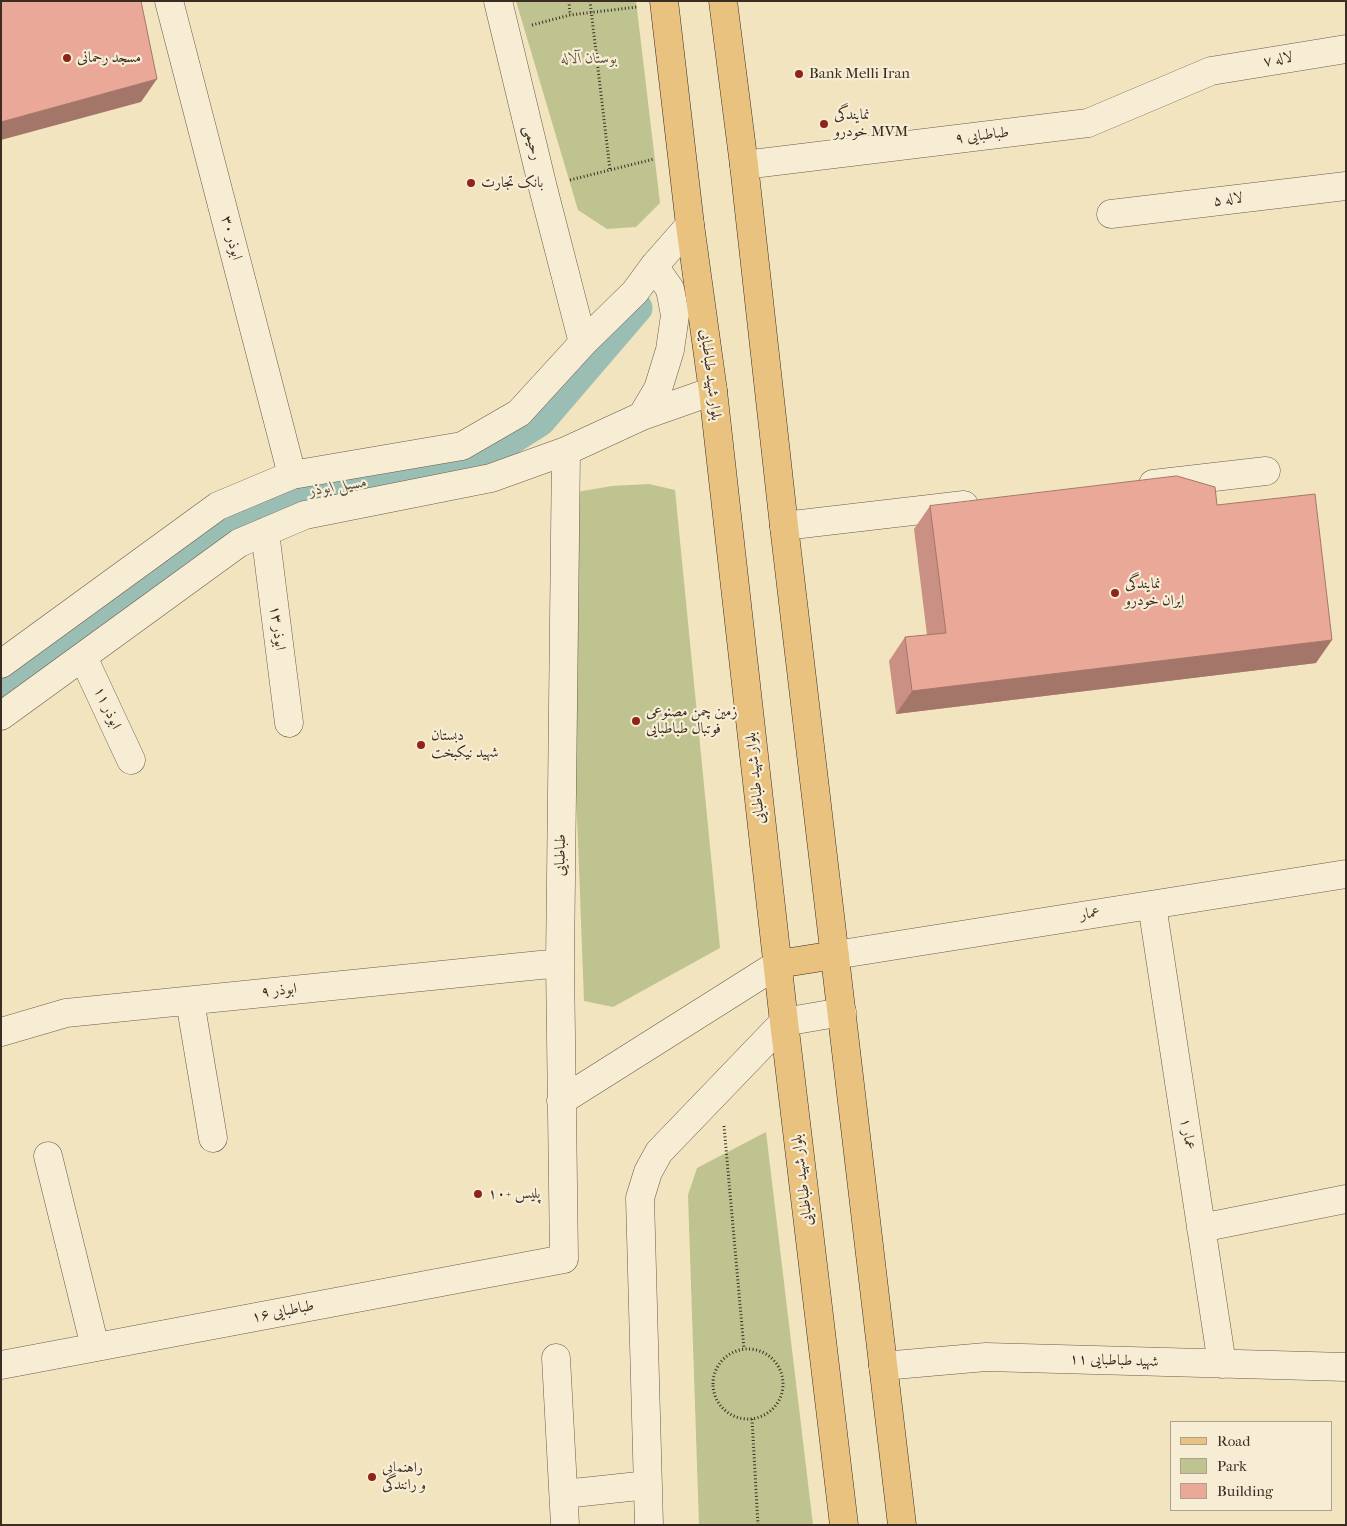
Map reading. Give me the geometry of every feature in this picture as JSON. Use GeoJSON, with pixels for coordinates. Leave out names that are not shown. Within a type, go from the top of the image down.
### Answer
{"type":"FeatureCollection","features":[{"type":"Feature","properties":{"kind":"main road"},"geometry":{"type":"LineString","coordinates":[[723,1],[744,165],[784,526],[902,1525]]}},
{"type":"Feature","properties":{"kind":"main road","name":"بلوار شهید طباطبایی"},"geometry":{"type":"LineString","coordinates":[[664,3],[690,225],[712,390],[844,1525]]}},
{"type":"Feature","properties":{"kind":"main road"},"geometry":{"type":"LineString","coordinates":[[778,964],[835,955]]}},
{"type":"Feature","properties":{"kind":"street","name":"ابوذر ۳۰"},"geometry":{"type":"LineString","coordinates":[[169,1],[292,475]]}},
{"type":"Feature","properties":{"kind":"street","name":"رحیمی"},"geometry":{"type":"LineString","coordinates":[[498,1],[583,343]]}},
{"type":"Feature","properties":{"kind":"street","name":"لاله ۷"},"geometry":{"type":"LineString","coordinates":[[1211,71],[1346,48]]}},
{"type":"Feature","properties":{"kind":"street","name":"طباطبایی ۹"},"geometry":{"type":"LineString","coordinates":[[744,165],[1088,123],[1211,71]]}},
{"type":"Feature","properties":{"kind":"street","name":"لاله ۵"},"geometry":{"type":"LineString","coordinates":[[1111,214],[1346,186]]}},
{"type":"Feature","properties":{"kind":"street"},"geometry":{"type":"LineString","coordinates":[[1,663],[218,506],[292,475],[462,446],[519,413],[583,343],[635,292],[654,266],[690,225]]}},
{"type":"Feature","properties":{"kind":"street"},"geometry":{"type":"LineString","coordinates":[[642,416],[658,389],[670,350],[675,316],[670,289],[654,266]]}},
{"type":"Feature","properties":{"kind":"street"},"geometry":{"type":"LineString","coordinates":[[1,716],[239,543],[304,515],[491,478],[566,450],[642,416],[712,390]]}},
{"type":"Feature","properties":{"kind":"street","name":"طباطبایی"},"geometry":{"type":"LineString","coordinates":[[564,1259],[560,963],[566,450]]}},
{"type":"Feature","properties":{"kind":"street"},"geometry":{"type":"LineString","coordinates":[[1128,487],[1266,471]]}},
{"type":"Feature","properties":{"kind":"street"},"geometry":{"type":"LineString","coordinates":[[784,526],[990,502]]}},
{"type":"Feature","properties":{"kind":"street","name":"ابوذر ۱۳"},"geometry":{"type":"LineString","coordinates":[[265,532],[289,723]]}},
{"type":"Feature","properties":{"kind":"street","name":"ابوذر ۱۱"},"geometry":{"type":"LineString","coordinates":[[83,657],[131,760]]}},
{"type":"Feature","properties":{"kind":"street","name":"عمار"},"geometry":{"type":"LineString","coordinates":[[835,955],[1346,874]]}},
{"type":"Feature","properties":{"kind":"street","name":"عمار ۱"},"geometry":{"type":"LineString","coordinates":[[1152,904],[1222,1364]]}},
{"type":"Feature","properties":{"kind":"street","name":"ابوذر ۹"},"geometry":{"type":"LineString","coordinates":[[1,1032],[66,1013],[560,963]]}},
{"type":"Feature","properties":{"kind":"street"},"geometry":{"type":"LineString","coordinates":[[561,1101],[778,964]]}},
{"type":"Feature","properties":{"kind":"street"},"geometry":{"type":"LineString","coordinates":[[190,1000],[213,1138]]}},
{"type":"Feature","properties":{"kind":"street"},"geometry":{"type":"LineString","coordinates":[[649,1525],[640,1198],[648,1172],[659,1152],[784,1022],[842,1012]]}},
{"type":"Feature","properties":{"kind":"street"},"geometry":{"type":"LineString","coordinates":[[48,1156],[95,1347]]}},
{"type":"Feature","properties":{"kind":"street"},"geometry":{"type":"LineString","coordinates":[[1201,1228],[1346,1199]]}},
{"type":"Feature","properties":{"kind":"street","name":"طباطبایی ۱۶"},"geometry":{"type":"LineString","coordinates":[[1,1365],[564,1259]]}},
{"type":"Feature","properties":{"kind":"street","name":"شهید طباطبایی ۱۱"},"geometry":{"type":"LineString","coordinates":[[883,1366],[986,1357],[1346,1367]]}},
{"type":"Feature","properties":{"kind":"street"},"geometry":{"type":"LineString","coordinates":[[556,1358],[565,1525]]}},
{"type":"Feature","properties":{"kind":"street"},"geometry":{"type":"LineString","coordinates":[[564,1494],[648,1485]]}},
{"type":"Feature","properties":{"kind":"path"},"geometry":{"type":"LineString","coordinates":[[569,1],[570,15]]}},
{"type":"Feature","properties":{"kind":"path"},"geometry":{"type":"LineString","coordinates":[[590,1],[610,170]]}},
{"type":"Feature","properties":{"kind":"path"},"geometry":{"type":"LineString","coordinates":[[505,32],[570,15],[664,3]]}},
{"type":"Feature","properties":{"kind":"path"},"geometry":{"type":"LineString","coordinates":[[543,188],[681,151]]}},
{"type":"Feature","properties":{"kind":"path"},"geometry":{"type":"LineString","coordinates":[[720,1088],[744,1349]]}},
{"type":"Feature","properties":{"kind":"path"},"geometry":{"type":"LineString","coordinates":[[744,1349],[760,1351],[770,1356],[778,1365],[784,1387],[781,1398],[775,1407],[766,1414],[744,1420],[733,1416],[723,1409],[716,1399],[712,1388],[718,1365],[726,1356],[737,1350],[744,1349]]}},
{"type":"Feature","properties":{"kind":"path"},"geometry":{"type":"LineString","coordinates":[[752,1419],[758,1525]]}},
{"type":"Feature","properties":{"kind":"green space","name":"بوستان آلاله"},"geometry":{"type":"Polygon","coordinates":[[[516,1],[636,1],[660,203],[636,227],[607,229],[578,210],[516,1]]]}},
{"type":"Feature","properties":{"kind":"green space","name":"زمین چمن مصنوعی فوتبال طباطبایی"},"geometry":{"type":"Polygon","coordinates":[[[649,484],[675,490],[720,948],[613,1007],[584,1001],[565,494],[612,486],[649,484]]]}},
{"type":"Feature","properties":{"kind":"green space"},"geometry":{"type":"Polygon","coordinates":[[[766,1132],[813,1525],[699,1525],[688,1195],[697,1168],[766,1132]]]}},
{"type":"Feature","properties":{"kind":"building","name":"مسجد رحمانی"},"geometry":{"type":"Polygon","coordinates":[[[1,1],[141,1],[157,79],[1,122],[1,1]]]}},
{"type":"Feature","properties":{"kind":"building","name":"نمایندگی ایران خودرو"},"geometry":{"type":"Polygon","coordinates":[[[1177,476],[1215,487],[1217,505],[1315,494],[1332,640],[912,691],[905,637],[946,633],[930,506],[1177,476]]]}},
{"type":"Feature","properties":{"kind":"waterway","name":"مسیل ابوذر"},"geometry":{"type":"LineString","coordinates":[[1,687],[147,582],[301,493],[466,468],[540,421],[637,308]]}},
{"type":"Feature","properties":{"kind":"place","name":"مسجد رحمانی"},"geometry":{"type":"Point","coordinates":[67,58]}},
{"type":"Feature","properties":{"kind":"place","name":"Bank Melli Iran"},"geometry":{"type":"Point","coordinates":[799,74]}},
{"type":"Feature","properties":{"kind":"place","name":"نمایندگی خودرو MVM"},"geometry":{"type":"Point","coordinates":[824,124]}},
{"type":"Feature","properties":{"kind":"place","name":"بانک تجارت"},"geometry":{"type":"Point","coordinates":[471,183]}},
{"type":"Feature","properties":{"kind":"place","name":"نمایندگی ایران خودرو"},"geometry":{"type":"Point","coordinates":[1115,593]}},
{"type":"Feature","properties":{"kind":"place","name":"زمین چمن مصنوعی فوتبال طباطبایی"},"geometry":{"type":"Point","coordinates":[636,721]}},
{"type":"Feature","properties":{"kind":"place","name":"دبستان شهید نیکبخت"},"geometry":{"type":"Point","coordinates":[421,745]}},
{"type":"Feature","properties":{"kind":"place","name":"پلیس +۱۰"},"geometry":{"type":"Point","coordinates":[478,1194]}},
{"type":"Feature","properties":{"kind":"place","name":"راهنمایی و رانندگی"},"geometry":{"type":"Point","coordinates":[372,1477]}}]}
